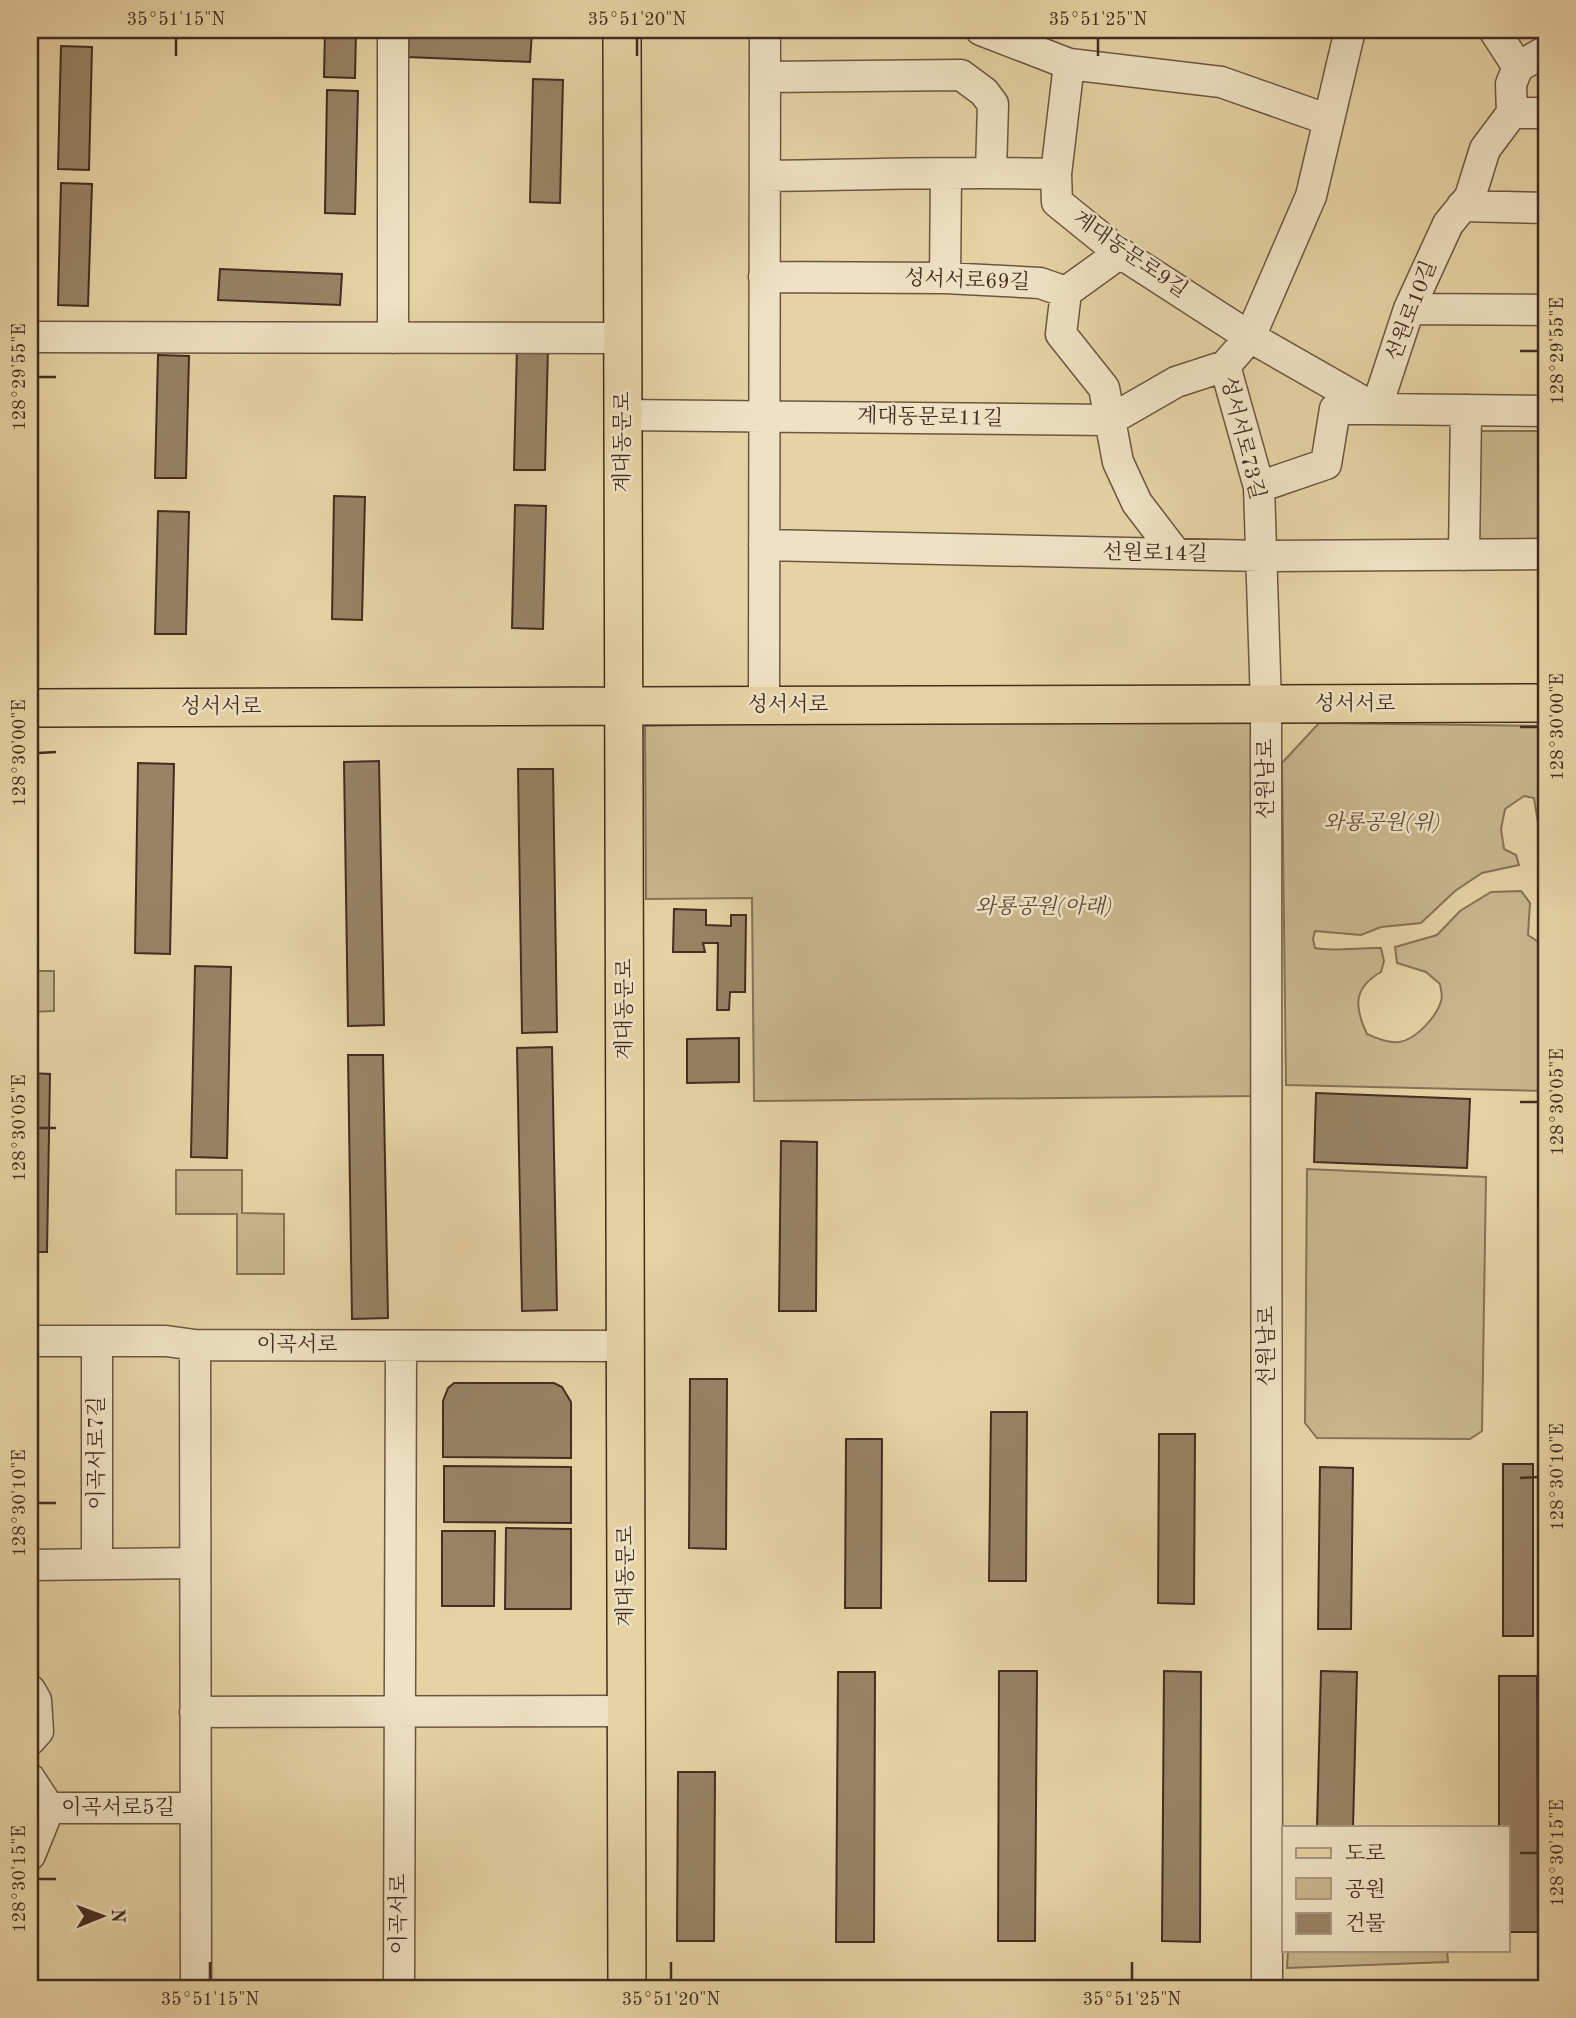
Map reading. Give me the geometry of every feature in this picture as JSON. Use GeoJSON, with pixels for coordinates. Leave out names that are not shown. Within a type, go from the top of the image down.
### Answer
{"type":"FeatureCollection","features":[{"type":"Feature","properties":{"kind":"main road","name":"계대동문로"},"geometry":{"type":"LineString","coordinates":[[622,30],[627,1988]]}},
{"type":"Feature","properties":{"kind":"main road","name":"성서서로"},"geometry":{"type":"LineString","coordinates":[[30,708],[1546,703]]}},
{"type":"Feature","properties":{"kind":"street"},"geometry":{"type":"LineString","coordinates":[[393,30],[393,338]]}},
{"type":"Feature","properties":{"kind":"street"},"geometry":{"type":"LineString","coordinates":[[764,705],[765,30]]}},
{"type":"Feature","properties":{"kind":"street"},"geometry":{"type":"LineString","coordinates":[[981,30],[1069,64],[1221,82],[1329,120]]}},
{"type":"Feature","properties":{"kind":"street","name":"성서서로73길"},"geometry":{"type":"LineString","coordinates":[[1266,704],[1259,487],[1225,366],[1250,337],[1311,196],[1350,30]]}},
{"type":"Feature","properties":{"kind":"street"},"geometry":{"type":"LineString","coordinates":[[1494,30],[1518,67]]}},
{"type":"Feature","properties":{"kind":"street"},"geometry":{"type":"LineString","coordinates":[[1546,51],[1518,67],[1511,83],[1512,114],[1546,113]]}},
{"type":"Feature","properties":{"kind":"street","name":"계대동문로9길"},"geometry":{"type":"LineString","coordinates":[[1069,64],[1056,174],[1057,202],[1120,253],[1250,337],[1376,409]]}},
{"type":"Feature","properties":{"kind":"street"},"geometry":{"type":"LineString","coordinates":[[765,77],[961,75],[984,92],[993,104],[991,172]]}},
{"type":"Feature","properties":{"kind":"street","name":"선원로10길"},"geometry":{"type":"LineString","coordinates":[[1376,409],[1409,309],[1447,223],[1470,197],[1485,149],[1512,114]]}},
{"type":"Feature","properties":{"kind":"street"},"geometry":{"type":"LineString","coordinates":[[765,176],[946,175],[991,172],[1056,174]]}},
{"type":"Feature","properties":{"kind":"street"},"geometry":{"type":"LineString","coordinates":[[945,278],[946,175]]}},
{"type":"Feature","properties":{"kind":"street"},"geometry":{"type":"LineString","coordinates":[[1462,206],[1546,208]]}},
{"type":"Feature","properties":{"kind":"street"},"geometry":{"type":"LineString","coordinates":[[1120,253],[1066,292],[1061,334],[1104,388],[1118,462],[1137,503],[1176,555]]}},
{"type":"Feature","properties":{"kind":"street","name":"성서서로69길"},"geometry":{"type":"LineString","coordinates":[[764,277],[945,278],[1040,283],[1066,292]]}},
{"type":"Feature","properties":{"kind":"street"},"geometry":{"type":"LineString","coordinates":[[1409,309],[1546,310]]}},
{"type":"Feature","properties":{"kind":"street"},"geometry":{"type":"LineString","coordinates":[[30,337],[622,338]]}},
{"type":"Feature","properties":{"kind":"street"},"geometry":{"type":"LineString","coordinates":[[1110,420],[1176,382],[1225,366]]}},
{"type":"Feature","properties":{"kind":"street"},"geometry":{"type":"LineString","coordinates":[[1259,487],[1326,464],[1335,409],[1546,411]]}},
{"type":"Feature","properties":{"kind":"street"},"geometry":{"type":"LineString","coordinates":[[1464,555],[1466,410]]}},
{"type":"Feature","properties":{"kind":"street","name":"계대동문로11길"},"geometry":{"type":"LineString","coordinates":[[622,415],[1110,420]]}},
{"type":"Feature","properties":{"kind":"street","name":"선원로14길"},"geometry":{"type":"LineString","coordinates":[[764,545],[1261,556],[1546,554]]}},
{"type":"Feature","properties":{"kind":"street","name":"선원남로"},"geometry":{"type":"LineString","coordinates":[[1266,704],[1267,1988]]}},
{"type":"Feature","properties":{"kind":"street","name":"이곡서로"},"geometry":{"type":"LineString","coordinates":[[30,1341],[401,1346],[399,1988]]}},
{"type":"Feature","properties":{"kind":"street","name":"이곡서로7길"},"geometry":{"type":"LineString","coordinates":[[97,1341],[97,1564]]}},
{"type":"Feature","properties":{"kind":"street"},"geometry":{"type":"LineString","coordinates":[[180,1343],[195,1563],[196,1988]]}},
{"type":"Feature","properties":{"kind":"street"},"geometry":{"type":"LineString","coordinates":[[401,1346],[625,1346]]}},
{"type":"Feature","properties":{"kind":"street"},"geometry":{"type":"LineString","coordinates":[[30,1565],[195,1563]]}},
{"type":"Feature","properties":{"kind":"street"},"geometry":{"type":"LineString","coordinates":[[30,1690],[36,1699],[38,1731],[30,1740]]}},
{"type":"Feature","properties":{"kind":"street"},"geometry":{"type":"LineString","coordinates":[[195,1712],[626,1711]]}},
{"type":"Feature","properties":{"kind":"street"},"geometry":{"type":"LineString","coordinates":[[30,1779],[49,1808]]}},
{"type":"Feature","properties":{"kind":"street","name":"이곡서로5길"},"geometry":{"type":"LineString","coordinates":[[30,1855],[49,1808],[196,1808]]}},
{"type":"Feature","properties":{"kind":"green space"},"geometry":{"type":"Polygon","coordinates":[[[1473,431],[1546,431],[1546,541],[1473,541],[1473,431]]]}},
{"type":"Feature","properties":{"kind":"green space","name":"와룡공원(아래)"},"geometry":{"type":"Polygon","coordinates":[[[1252,712],[1255,1096],[754,1101],[752,898],[646,899],[645,726],[1252,712]]]}},
{"type":"Feature","properties":{"kind":"green space","name":"와룡공원(위)"},"geometry":{"type":"Polygon","coordinates":[[[1319,723],[1546,726],[1546,831],[1539,829],[1534,798],[1524,796],[1505,809],[1501,829],[1504,849],[1516,855],[1519,865],[1482,873],[1455,891],[1421,923],[1381,927],[1361,935],[1315,931],[1313,939],[1315,948],[1322,949],[1381,948],[1384,961],[1381,972],[1365,985],[1358,1007],[1367,1034],[1386,1041],[1399,1042],[1412,1037],[1425,1026],[1439,1007],[1442,995],[1440,984],[1426,972],[1397,963],[1395,947],[1437,935],[1460,911],[1491,892],[1521,891],[1530,903],[1528,935],[1546,947],[1546,1091],[1286,1085],[1282,763],[1319,723]]]}},
{"type":"Feature","properties":{"kind":"green space"},"geometry":{"type":"Polygon","coordinates":[[[30,971],[54,971],[54,1011],[30,1012],[30,971]]]}},
{"type":"Feature","properties":{"kind":"green space"},"geometry":{"type":"Polygon","coordinates":[[[1307,1169],[1486,1177],[1482,1431],[1470,1439],[1317,1438],[1305,1423],[1307,1169]]]}},
{"type":"Feature","properties":{"kind":"green space"},"geometry":{"type":"Polygon","coordinates":[[[176,1170],[242,1170],[242,1213],[284,1214],[284,1274],[237,1274],[237,1214],[176,1214],[176,1170]]]}},
{"type":"Feature","properties":{"kind":"green space"},"geometry":{"type":"Polygon","coordinates":[[[1288,1952],[1447,1952],[1448,1962],[1287,1968],[1288,1952]]]}},
{"type":"Feature","properties":{"kind":"building"},"geometry":{"type":"Polygon","coordinates":[[[325,30],[356,30],[355,78],[324,77],[325,30]]]}},
{"type":"Feature","properties":{"kind":"building"},"geometry":{"type":"Polygon","coordinates":[[[409,30],[532,31],[530,62],[408,57],[409,30]]]}},
{"type":"Feature","properties":{"kind":"building"},"geometry":{"type":"Polygon","coordinates":[[[61,46],[92,47],[89,170],[58,169],[61,46]]]}},
{"type":"Feature","properties":{"kind":"building"},"geometry":{"type":"Polygon","coordinates":[[[533,79],[563,80],[560,203],[530,202],[533,79]]]}},
{"type":"Feature","properties":{"kind":"building"},"geometry":{"type":"Polygon","coordinates":[[[327,90],[358,91],[355,214],[325,213],[327,90]]]}},
{"type":"Feature","properties":{"kind":"building"},"geometry":{"type":"Polygon","coordinates":[[[61,183],[92,184],[88,306],[58,305],[61,183]]]}},
{"type":"Feature","properties":{"kind":"building"},"geometry":{"type":"Polygon","coordinates":[[[220,269],[342,274],[340,305],[218,300],[220,269]]]}},
{"type":"Feature","properties":{"kind":"building"},"geometry":{"type":"Polygon","coordinates":[[[517,347],[548,348],[545,470],[514,470],[517,347]]]}},
{"type":"Feature","properties":{"kind":"building"},"geometry":{"type":"Polygon","coordinates":[[[158,355],[189,356],[186,478],[155,478],[158,355]]]}},
{"type":"Feature","properties":{"kind":"building"},"geometry":{"type":"Polygon","coordinates":[[[334,496],[365,497],[362,620],[332,619],[334,496]]]}},
{"type":"Feature","properties":{"kind":"building"},"geometry":{"type":"Polygon","coordinates":[[[515,505],[546,506],[543,629],[512,628],[515,505]]]}},
{"type":"Feature","properties":{"kind":"building"},"geometry":{"type":"Polygon","coordinates":[[[158,511],[189,512],[186,634],[155,634],[158,511]]]}},
{"type":"Feature","properties":{"kind":"building"},"geometry":{"type":"Polygon","coordinates":[[[379,761],[384,1025],[348,1026],[344,762],[379,761]]]}},
{"type":"Feature","properties":{"kind":"building"},"geometry":{"type":"Polygon","coordinates":[[[138,763],[174,764],[170,954],[135,953],[138,763]]]}},
{"type":"Feature","properties":{"kind":"building"},"geometry":{"type":"Polygon","coordinates":[[[518,769],[553,769],[557,1032],[522,1033],[518,769]]]}},
{"type":"Feature","properties":{"kind":"building"},"geometry":{"type":"Polygon","coordinates":[[[674,909],[706,910],[706,925],[731,926],[731,915],[746,915],[745,992],[730,992],[729,1010],[717,1010],[718,943],[703,943],[705,952],[673,952],[674,909]]]}},
{"type":"Feature","properties":{"kind":"building"},"geometry":{"type":"Polygon","coordinates":[[[195,966],[231,967],[227,1158],[191,1157],[195,966]]]}},
{"type":"Feature","properties":{"kind":"building"},"geometry":{"type":"Polygon","coordinates":[[[739,1038],[739,1082],[687,1083],[687,1039],[739,1038]]]}},
{"type":"Feature","properties":{"kind":"building"},"geometry":{"type":"Polygon","coordinates":[[[552,1047],[557,1310],[522,1311],[517,1048],[552,1047]]]}},
{"type":"Feature","properties":{"kind":"building"},"geometry":{"type":"Polygon","coordinates":[[[348,1055],[383,1055],[388,1318],[352,1319],[348,1055]]]}},
{"type":"Feature","properties":{"kind":"building"},"geometry":{"type":"Polygon","coordinates":[[[30,1073],[50,1074],[47,1252],[30,1252],[30,1073]]]}},
{"type":"Feature","properties":{"kind":"building"},"geometry":{"type":"Polygon","coordinates":[[[1316,1093],[1470,1099],[1467,1168],[1314,1162],[1316,1093]]]}},
{"type":"Feature","properties":{"kind":"building"},"geometry":{"type":"Polygon","coordinates":[[[1544,1126],[1546,1421],[1542,1421],[1544,1126]]]}},
{"type":"Feature","properties":{"kind":"building"},"geometry":{"type":"Polygon","coordinates":[[[781,1141],[817,1142],[816,1311],[779,1311],[781,1141]]]}},
{"type":"Feature","properties":{"kind":"building"},"geometry":{"type":"Polygon","coordinates":[[[690,1379],[727,1379],[726,1549],[689,1548],[690,1379]]]}},
{"type":"Feature","properties":{"kind":"building"},"geometry":{"type":"Polygon","coordinates":[[[454,1383],[554,1383],[562,1387],[571,1402],[571,1458],[443,1457],[443,1401],[448,1388],[454,1383]]]}},
{"type":"Feature","properties":{"kind":"building"},"geometry":{"type":"Polygon","coordinates":[[[991,1412],[1027,1412],[1026,1581],[989,1581],[991,1412]]]}},
{"type":"Feature","properties":{"kind":"building"},"geometry":{"type":"Polygon","coordinates":[[[1159,1434],[1195,1434],[1194,1604],[1158,1603],[1159,1434]]]}},
{"type":"Feature","properties":{"kind":"building"},"geometry":{"type":"Polygon","coordinates":[[[846,1439],[882,1439],[881,1608],[845,1608],[846,1439]]]}},
{"type":"Feature","properties":{"kind":"building"},"geometry":{"type":"Polygon","coordinates":[[[1503,1464],[1533,1464],[1533,1636],[1503,1636],[1503,1464]]]}},
{"type":"Feature","properties":{"kind":"building"},"geometry":{"type":"Polygon","coordinates":[[[444,1466],[571,1467],[571,1523],[444,1522],[444,1466]]]}},
{"type":"Feature","properties":{"kind":"building"},"geometry":{"type":"Polygon","coordinates":[[[1320,1467],[1353,1468],[1351,1629],[1318,1629],[1320,1467]]]}},
{"type":"Feature","properties":{"kind":"building"},"geometry":{"type":"Polygon","coordinates":[[[506,1528],[571,1529],[571,1609],[505,1609],[506,1528]]]}},
{"type":"Feature","properties":{"kind":"building"},"geometry":{"type":"Polygon","coordinates":[[[442,1531],[495,1531],[494,1606],[442,1606],[442,1531]]]}},
{"type":"Feature","properties":{"kind":"building"},"geometry":{"type":"Polygon","coordinates":[[[999,1671],[1037,1671],[1035,1941],[998,1941],[999,1671]]]}},
{"type":"Feature","properties":{"kind":"building"},"geometry":{"type":"Polygon","coordinates":[[[1164,1671],[1201,1672],[1200,1942],[1162,1941],[1164,1671]]]}},
{"type":"Feature","properties":{"kind":"building"},"geometry":{"type":"Polygon","coordinates":[[[1321,1671],[1357,1672],[1353,1826],[1317,1826],[1321,1671]]]}},
{"type":"Feature","properties":{"kind":"building"},"geometry":{"type":"Polygon","coordinates":[[[838,1672],[875,1672],[874,1942],[836,1942],[838,1672]]]}},
{"type":"Feature","properties":{"kind":"building"},"geometry":{"type":"Polygon","coordinates":[[[1499,1676],[1537,1676],[1538,1932],[1510,1932],[1510,1826],[1499,1826],[1499,1676]]]}},
{"type":"Feature","properties":{"kind":"building"},"geometry":{"type":"Polygon","coordinates":[[[678,1772],[715,1772],[714,1941],[677,1941],[678,1772]]]}}]}
